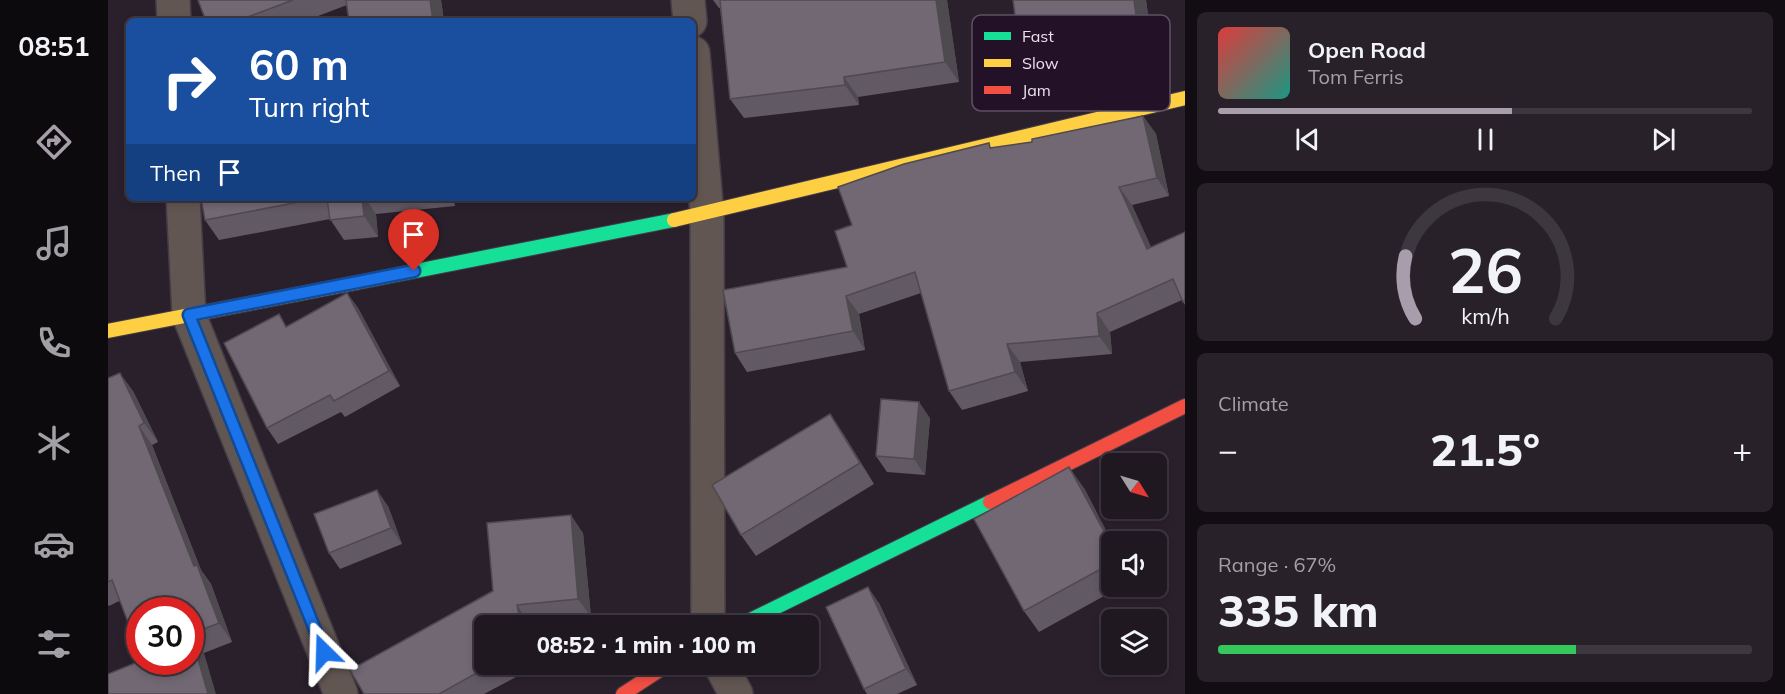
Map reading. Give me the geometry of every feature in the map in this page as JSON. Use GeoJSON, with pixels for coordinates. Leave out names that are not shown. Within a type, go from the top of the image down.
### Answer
{"type":"FeatureCollection","features":[{"type":"Feature","properties":{"kind":"street"},"geometry":{"type":"LineString","coordinates":[[173,0],[174,18]]}},
{"type":"Feature","properties":{"kind":"street"},"geometry":{"type":"LineString","coordinates":[[688,0],[690,18]]}},
{"type":"Feature","properties":{"kind":"street"},"geometry":{"type":"LineString","coordinates":[[696,88],[707,214],[708,615]]}},
{"type":"Feature","properties":{"kind":"street"},"geometry":{"type":"LineString","coordinates":[[1170,102],[1185,98]]}},
{"type":"Feature","properties":{"kind":"street"},"geometry":{"type":"LineString","coordinates":[[108,331],[707,214],[1131,111]]}},
{"type":"Feature","properties":{"kind":"street"},"geometry":{"type":"LineString","coordinates":[[183,201],[189,315],[341,694]]}},
{"type":"Feature","properties":{"kind":"street"},"geometry":{"type":"LineString","coordinates":[[760,615],[1185,406]]}},
{"type":"Feature","properties":{"kind":"street"},"geometry":{"type":"LineString","coordinates":[[623,694],[652,675]]}},
{"type":"Feature","properties":{"kind":"street"},"geometry":{"type":"LineString","coordinates":[[726,675],[736,694]]}},
{"type":"Feature","properties":{"kind":"building"},"geometry":{"type":"Polygon","coordinates":[[[198,0],[293,0],[245,18],[205,18],[198,0]]]}},
{"type":"Feature","properties":{"kind":"building"},"geometry":{"type":"Polygon","coordinates":[[[346,0],[430,0],[433,18],[349,18],[346,0]]]}},
{"type":"Feature","properties":{"kind":"building"},"geometry":{"type":"Polygon","coordinates":[[[720,0],[936,0],[945,62],[844,77],[845,85],[730,99],[720,0]]]}},
{"type":"Feature","properties":{"kind":"building"},"geometry":{"type":"Polygon","coordinates":[[[1013,0],[1134,0],[1136,15],[1015,15],[1013,0]]]}},
{"type":"Feature","properties":{"kind":"building"},"geometry":{"type":"Polygon","coordinates":[[[1143,116],[1157,178],[1119,187],[1147,249],[1185,232],[1185,300],[1183,302],[1173,279],[1097,313],[1099,336],[1007,344],[1015,372],[949,391],[915,272],[846,296],[853,331],[735,353],[723,290],[847,267],[835,231],[852,225],[838,187],[904,164],[989,143],[990,148],[1032,142],[1032,139],[1143,116]]]}},
{"type":"Feature","properties":{"kind":"building"},"geometry":{"type":"Polygon","coordinates":[[[202,201],[304,201],[205,220],[202,201]]]}},
{"type":"Feature","properties":{"kind":"building"},"geometry":{"type":"Polygon","coordinates":[[[327,201],[362,201],[364,216],[330,220],[327,201]]]}},
{"type":"Feature","properties":{"kind":"building"},"geometry":{"type":"Polygon","coordinates":[[[347,293],[389,371],[334,401],[330,395],[267,428],[224,343],[279,314],[286,327],[347,293]]]}},
{"type":"Feature","properties":{"kind":"building"},"geometry":{"type":"Polygon","coordinates":[[[120,373],[144,423],[139,426],[219,623],[204,629],[204,597],[126,597],[126,617],[112,580],[108,582],[108,378],[120,373]]]}},
{"type":"Feature","properties":{"kind":"building"},"geometry":{"type":"Polygon","coordinates":[[[881,399],[919,402],[914,459],[876,456],[881,399]]]}},
{"type":"Feature","properties":{"kind":"building"},"geometry":{"type":"Polygon","coordinates":[[[830,414],[860,463],[741,535],[712,485],[830,414]]]}},
{"type":"Feature","properties":{"kind":"building"},"geometry":{"type":"Polygon","coordinates":[[[1069,467],[1104,531],[1101,531],[1101,569],[1024,611],[974,519],[1069,467]]]}},
{"type":"Feature","properties":{"kind":"building"},"geometry":{"type":"Polygon","coordinates":[[[377,490],[391,528],[329,553],[314,514],[377,490]]]}},
{"type":"Feature","properties":{"kind":"building"},"geometry":{"type":"Polygon","coordinates":[[[571,515],[578,599],[517,605],[519,615],[474,615],[474,675],[439,694],[364,694],[350,670],[493,591],[487,523],[571,515]]]}},
{"type":"Feature","properties":{"kind":"building"},"geometry":{"type":"Polygon","coordinates":[[[868,587],[906,669],[864,689],[826,607],[868,587]]]}},
{"type":"Feature","properties":{"kind":"building"},"geometry":{"type":"Polygon","coordinates":[[[126,667],[126,675],[203,675],[208,694],[108,694],[108,674],[126,667]]]}},
{"type":"Feature","properties":{"kind":"traffic: fast"},"geometry":{"type":"LineString","coordinates":[[355,283],[674,220]]}},
{"type":"Feature","properties":{"kind":"traffic: fast"},"geometry":{"type":"LineString","coordinates":[[760,615],[990,502]]}},
{"type":"Feature","properties":{"kind":"traffic: slow"},"geometry":{"type":"LineString","coordinates":[[1170,102],[1185,98]]}},
{"type":"Feature","properties":{"kind":"traffic: slow"},"geometry":{"type":"LineString","coordinates":[[674,220],[1131,111]]}},
{"type":"Feature","properties":{"kind":"traffic: slow"},"geometry":{"type":"LineString","coordinates":[[108,331],[355,283]]}},
{"type":"Feature","properties":{"kind":"traffic: jam"},"geometry":{"type":"LineString","coordinates":[[990,502],[1185,406]]}},
{"type":"Feature","properties":{"kind":"traffic: jam"},"geometry":{"type":"LineString","coordinates":[[623,694],[652,675]]}},
{"type":"Feature","properties":{"kind":"route"},"geometry":{"type":"LineString","coordinates":[[324,652],[189,315],[414,271]]}}]}
